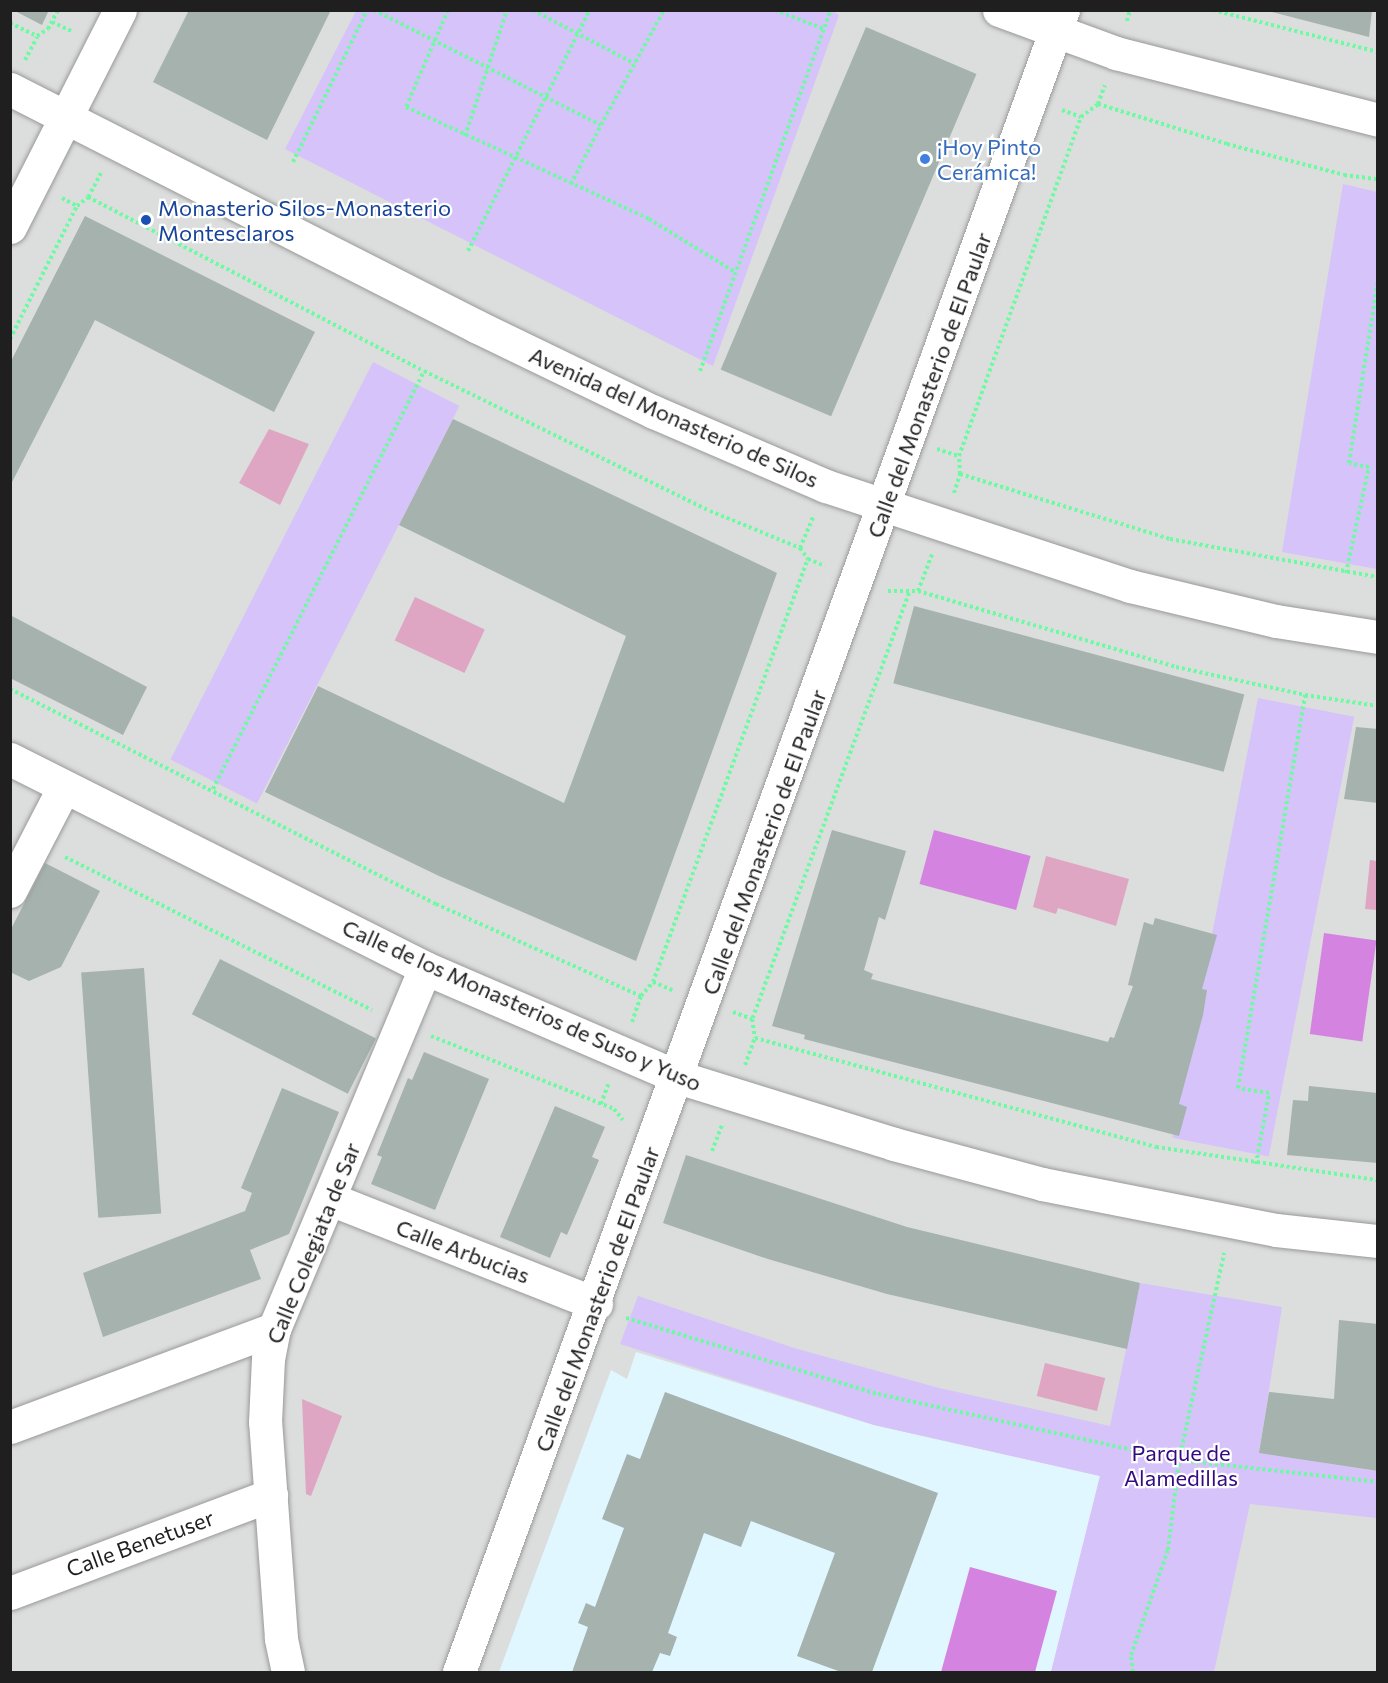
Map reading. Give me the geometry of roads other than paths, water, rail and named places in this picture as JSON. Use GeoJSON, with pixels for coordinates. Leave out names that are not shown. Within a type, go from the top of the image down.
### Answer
{"type":"FeatureCollection","features":[{"type":"Feature","properties":{"kind":"street"},"geometry":{"type":"LineString","coordinates":[[10,227],[120,10]]}},
{"type":"Feature","properties":{"kind":"street"},"geometry":{"type":"LineString","coordinates":[[999,10],[1059,22],[1225,84],[1377,120]]}},
{"type":"Feature","properties":{"kind":"street","name":"Calle del Monasterio de El Paular"},"geometry":{"type":"LineString","coordinates":[[459,1672],[596,1304],[1059,22]]}},
{"type":"Feature","properties":{"kind":"street","name":"Avenida del Monasterio de Silos"},"geometry":{"type":"LineString","coordinates":[[16,77],[64,119],[654,412],[885,508],[1130,586],[1276,621],[1377,637]]}},
{"type":"Feature","properties":{"kind":"street","name":"Calle de los Monasterios de Suso y Yuso"},"geometry":{"type":"LineString","coordinates":[[10,759],[425,968],[678,1077],[894,1144],[1042,1184],[1276,1230],[1377,1241]]}},
{"type":"Feature","properties":{"kind":"street"},"geometry":{"type":"LineString","coordinates":[[10,891],[64,787]]}},
{"type":"Feature","properties":{"kind":"street","name":"Calle Colegiata de Sar"},"geometry":{"type":"LineString","coordinates":[[288,1672],[280,1638],[264,1388],[274,1329],[425,968]]}},
{"type":"Feature","properties":{"kind":"street","name":"Calle Arbucias"},"geometry":{"type":"LineString","coordinates":[[330,1199],[596,1304]]}},
{"type":"Feature","properties":{"kind":"street"},"geometry":{"type":"LineString","coordinates":[[10,1427],[274,1329]]}},
{"type":"Feature","properties":{"kind":"street","name":"Calle Benetuser"},"geometry":{"type":"LineString","coordinates":[[10,1593],[271,1495]]}},
{"type":"Feature","properties":{"kind":"place","name":"¡Hoy Pinto Cerámica!"},"geometry":{"type":"Point","coordinates":[925,159]}},
{"type":"Feature","properties":{"kind":"place","name":"Monasterio Silos-Monasterio Montesclaros"},"geometry":{"type":"Point","coordinates":[146,220]}},
{"type":"Feature","properties":{"kind":"park label","name":"Parque de Alamedillas"},"geometry":{"type":"Point","coordinates":[1181,1464]}}]}
